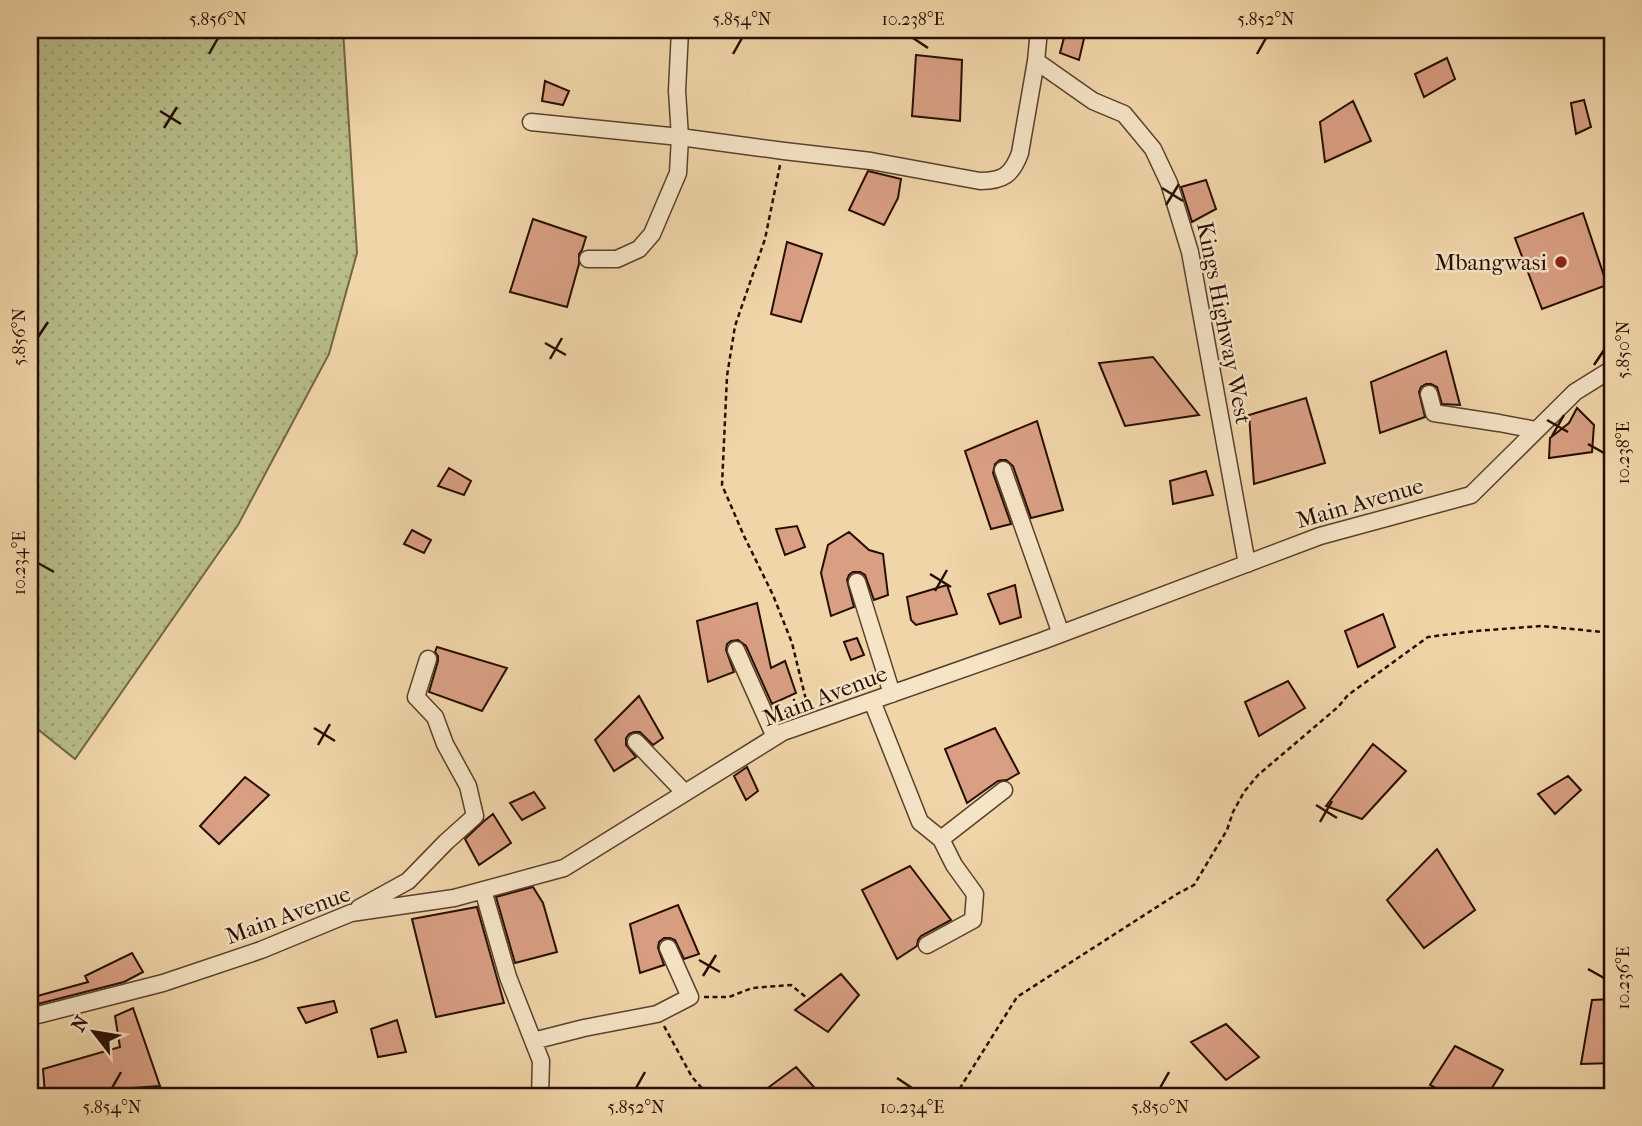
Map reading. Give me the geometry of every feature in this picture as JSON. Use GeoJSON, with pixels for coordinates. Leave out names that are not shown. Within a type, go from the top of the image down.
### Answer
{"type":"FeatureCollection","features":[{"type":"Feature","properties":{"kind":"street"},"geometry":{"type":"LineString","coordinates":[[588,259],[617,259],[639,249],[652,234],[678,173],[680,137],[677,92],[680,30]]}},
{"type":"Feature","properties":{"kind":"street"},"geometry":{"type":"LineString","coordinates":[[531,122],[871,161],[980,181],[994,181],[1010,172],[1020,153],[1039,30]]}},
{"type":"Feature","properties":{"kind":"street","name":"Kings Highway West"},"geometry":{"type":"LineString","coordinates":[[1036,61],[1093,101],[1124,114],[1153,149],[1169,183],[1190,252],[1247,564]]}},
{"type":"Feature","properties":{"kind":"street","name":"Main Avenue"},"geometry":{"type":"LineString","coordinates":[[30,1017],[163,983],[261,950],[351,913],[454,898],[564,868],[783,732],[1061,634],[1321,536],[1471,495],[1575,392],[1612,369]]}},
{"type":"Feature","properties":{"kind":"street"},"geometry":{"type":"LineString","coordinates":[[1429,394],[1434,413],[1536,430]]}},
{"type":"Feature","properties":{"kind":"street"},"geometry":{"type":"LineString","coordinates":[[1003,470],[1061,634]]}},
{"type":"Feature","properties":{"kind":"street"},"geometry":{"type":"LineString","coordinates":[[857,582],[892,694]]}},
{"type":"Feature","properties":{"kind":"street"},"geometry":{"type":"LineString","coordinates":[[736,650],[775,737]]}},
{"type":"Feature","properties":{"kind":"street"},"geometry":{"type":"LineString","coordinates":[[351,913],[408,881],[475,816],[468,786],[445,744],[435,717],[416,697],[428,659]]}},
{"type":"Feature","properties":{"kind":"street"},"geometry":{"type":"LineString","coordinates":[[872,701],[920,822],[941,839],[954,866],[975,894],[973,920],[928,945]]}},
{"type":"Feature","properties":{"kind":"street"},"geometry":{"type":"LineString","coordinates":[[636,742],[685,793]]}},
{"type":"Feature","properties":{"kind":"street"},"geometry":{"type":"LineString","coordinates":[[941,839],[1004,790]]}},
{"type":"Feature","properties":{"kind":"street"},"geometry":{"type":"LineString","coordinates":[[483,890],[508,977],[541,1060],[540,1096]]}},
{"type":"Feature","properties":{"kind":"street"},"geometry":{"type":"LineString","coordinates":[[533,1041],[657,1014],[690,997],[668,948]]}},
{"type":"Feature","properties":{"kind":"path"},"geometry":{"type":"LineString","coordinates":[[784,151],[765,239],[735,326],[727,376],[722,485],[792,643],[811,722]]}},
{"type":"Feature","properties":{"kind":"path"},"geometry":{"type":"LineString","coordinates":[[955,1096],[1017,998],[1194,885],[1227,830],[1244,792],[1258,775],[1338,707],[1348,695],[1428,637],[1542,625],[1612,633]]}},
{"type":"Feature","properties":{"kind":"path"},"geometry":{"type":"LineString","coordinates":[[690,997],[729,997],[752,988],[791,985],[807,998]]}},
{"type":"Feature","properties":{"kind":"path"},"geometry":{"type":"LineString","coordinates":[[657,1014],[692,1077],[709,1096]]}},
{"type":"Feature","properties":{"kind":"green space"},"geometry":{"type":"Polygon","coordinates":[[[30,30],[343,30],[357,253],[329,354],[238,525],[75,759],[30,723],[30,30]]]}},
{"type":"Feature","properties":{"kind":"building"},"geometry":{"type":"Polygon","coordinates":[[[1066,30],[1086,30],[1079,60],[1060,53],[1066,30]]]}},
{"type":"Feature","properties":{"kind":"building"},"geometry":{"type":"Polygon","coordinates":[[[916,55],[962,60],[960,121],[912,116],[916,55]]]}},
{"type":"Feature","properties":{"kind":"building"},"geometry":{"type":"Polygon","coordinates":[[[1447,58],[1455,79],[1424,97],[1415,74],[1447,58]]]}},
{"type":"Feature","properties":{"kind":"building"},"geometry":{"type":"Polygon","coordinates":[[[545,81],[569,91],[563,105],[542,101],[545,81]]]}},
{"type":"Feature","properties":{"kind":"building"},"geometry":{"type":"Polygon","coordinates":[[[1584,100],[1591,127],[1576,134],[1571,103],[1584,100]]]}},
{"type":"Feature","properties":{"kind":"building"},"geometry":{"type":"Polygon","coordinates":[[[1353,101],[1371,141],[1325,162],[1320,122],[1353,101]]]}},
{"type":"Feature","properties":{"kind":"building"},"geometry":{"type":"Polygon","coordinates":[[[868,171],[901,179],[898,198],[884,225],[849,210],[868,171]]]}},
{"type":"Feature","properties":{"kind":"building"},"geometry":{"type":"Polygon","coordinates":[[[1206,180],[1216,209],[1192,222],[1181,187],[1206,180]]]}},
{"type":"Feature","properties":{"kind":"building","name":"Mbangwasi"},"geometry":{"type":"Polygon","coordinates":[[[1583,213],[1607,285],[1542,309],[1515,238],[1583,213]]]}},
{"type":"Feature","properties":{"kind":"building"},"geometry":{"type":"Polygon","coordinates":[[[533,219],[586,237],[579,254],[579,264],[567,307],[510,292],[533,219]]]}},
{"type":"Feature","properties":{"kind":"building"},"geometry":{"type":"Polygon","coordinates":[[[787,242],[822,254],[801,322],[771,314],[787,242]]]}},
{"type":"Feature","properties":{"kind":"building"},"geometry":{"type":"Polygon","coordinates":[[[1446,351],[1460,405],[1442,404],[1437,387],[1426,384],[1419,392],[1425,417],[1380,433],[1371,382],[1446,351]]]}},
{"type":"Feature","properties":{"kind":"building"},"geometry":{"type":"Polygon","coordinates":[[[1153,357],[1199,415],[1125,426],[1099,363],[1153,357]]]}},
{"type":"Feature","properties":{"kind":"building"},"geometry":{"type":"Polygon","coordinates":[[[1306,398],[1325,463],[1254,484],[1249,415],[1306,398]]]}},
{"type":"Feature","properties":{"kind":"building"},"geometry":{"type":"Polygon","coordinates":[[[1577,408],[1594,425],[1592,452],[1549,458],[1550,438],[1569,423],[1577,408]]]}},
{"type":"Feature","properties":{"kind":"building"},"geometry":{"type":"Polygon","coordinates":[[[1037,421],[1063,510],[1031,518],[1013,466],[1006,460],[1000,460],[995,464],[993,473],[1011,524],[991,529],[965,451],[1037,421]]]}},
{"type":"Feature","properties":{"kind":"building"},"geometry":{"type":"Polygon","coordinates":[[[449,468],[471,481],[464,495],[438,486],[449,468]]]}},
{"type":"Feature","properties":{"kind":"building"},"geometry":{"type":"Polygon","coordinates":[[[1206,471],[1213,495],[1173,504],[1170,481],[1206,471]]]}},
{"type":"Feature","properties":{"kind":"building"},"geometry":{"type":"Polygon","coordinates":[[[797,526],[805,547],[785,555],[776,529],[797,526]]]}},
{"type":"Feature","properties":{"kind":"building"},"geometry":{"type":"Polygon","coordinates":[[[412,530],[431,540],[424,553],[404,544],[412,530]]]}},
{"type":"Feature","properties":{"kind":"building"},"geometry":{"type":"Polygon","coordinates":[[[849,532],[869,550],[883,554],[888,595],[874,600],[865,575],[853,572],[847,580],[854,607],[831,616],[821,573],[828,545],[849,532]]]}},
{"type":"Feature","properties":{"kind":"building"},"geometry":{"type":"Polygon","coordinates":[[[947,585],[957,614],[916,625],[911,620],[907,597],[947,585]]]}},
{"type":"Feature","properties":{"kind":"building"},"geometry":{"type":"Polygon","coordinates":[[[1015,585],[1021,617],[1000,624],[988,594],[1015,585]]]}},
{"type":"Feature","properties":{"kind":"building"},"geometry":{"type":"Polygon","coordinates":[[[757,603],[771,668],[785,661],[796,693],[772,704],[746,646],[738,640],[727,644],[726,650],[734,672],[708,682],[697,621],[757,603]]]}},
{"type":"Feature","properties":{"kind":"building"},"geometry":{"type":"Polygon","coordinates":[[[1383,614],[1395,647],[1358,667],[1345,631],[1383,614]]]}},
{"type":"Feature","properties":{"kind":"building"},"geometry":{"type":"Polygon","coordinates":[[[857,638],[864,655],[851,660],[844,642],[857,638]]]}},
{"type":"Feature","properties":{"kind":"building"},"geometry":{"type":"Polygon","coordinates":[[[437,647],[507,668],[482,711],[429,692],[438,661],[435,652],[437,647]]]}},
{"type":"Feature","properties":{"kind":"building"},"geometry":{"type":"Polygon","coordinates":[[[1288,681],[1305,708],[1259,736],[1245,702],[1288,681]]]}},
{"type":"Feature","properties":{"kind":"building"},"geometry":{"type":"Polygon","coordinates":[[[639,696],[663,738],[653,745],[640,732],[629,734],[626,745],[636,757],[614,771],[595,740],[639,696]]]}},
{"type":"Feature","properties":{"kind":"building"},"geometry":{"type":"Polygon","coordinates":[[[995,728],[1019,773],[1007,780],[998,781],[967,803],[945,749],[995,728]]]}},
{"type":"Feature","properties":{"kind":"building"},"geometry":{"type":"Polygon","coordinates":[[[1373,744],[1406,771],[1362,819],[1326,806],[1373,744]]]}},
{"type":"Feature","properties":{"kind":"building"},"geometry":{"type":"Polygon","coordinates":[[[747,767],[758,791],[746,800],[734,776],[747,767]]]}},
{"type":"Feature","properties":{"kind":"building"},"geometry":{"type":"Polygon","coordinates":[[[1568,776],[1581,790],[1555,814],[1538,794],[1568,776]]]}},
{"type":"Feature","properties":{"kind":"building"},"geometry":{"type":"Polygon","coordinates":[[[245,777],[269,795],[219,844],[200,826],[245,777]]]}},
{"type":"Feature","properties":{"kind":"building"},"geometry":{"type":"Polygon","coordinates":[[[534,792],[545,808],[522,820],[510,803],[534,792]]]}},
{"type":"Feature","properties":{"kind":"building"},"geometry":{"type":"Polygon","coordinates":[[[493,814],[511,843],[479,865],[465,839],[493,814]]]}},
{"type":"Feature","properties":{"kind":"building"},"geometry":{"type":"Polygon","coordinates":[[[1437,849],[1475,910],[1424,948],[1387,900],[1437,849]]]}},
{"type":"Feature","properties":{"kind":"building"},"geometry":{"type":"Polygon","coordinates":[[[910,866],[951,920],[921,936],[917,946],[897,959],[862,890],[910,866]]]}},
{"type":"Feature","properties":{"kind":"building"},"geometry":{"type":"Polygon","coordinates":[[[533,887],[543,903],[557,952],[515,963],[496,897],[533,887]]]}},
{"type":"Feature","properties":{"kind":"building"},"geometry":{"type":"Polygon","coordinates":[[[678,905],[699,954],[684,959],[675,940],[664,938],[659,942],[658,948],[664,965],[640,973],[630,924],[678,905]]]}},
{"type":"Feature","properties":{"kind":"building"},"geometry":{"type":"Polygon","coordinates":[[[477,907],[504,1003],[436,1017],[412,919],[477,907]]]}},
{"type":"Feature","properties":{"kind":"building"},"geometry":{"type":"Polygon","coordinates":[[[132,953],[143,972],[124,982],[30,1006],[30,998],[88,982],[85,976],[132,953]]]}},
{"type":"Feature","properties":{"kind":"building"},"geometry":{"type":"Polygon","coordinates":[[[841,974],[859,995],[828,1032],[795,1010],[841,974]]]}},
{"type":"Feature","properties":{"kind":"building"},"geometry":{"type":"Polygon","coordinates":[[[1612,999],[1612,1063],[1581,1064],[1592,1000],[1612,999]]]}},
{"type":"Feature","properties":{"kind":"building"},"geometry":{"type":"Polygon","coordinates":[[[334,1001],[337,1012],[306,1023],[298,1008],[334,1001]]]}},
{"type":"Feature","properties":{"kind":"building"},"geometry":{"type":"Polygon","coordinates":[[[133,1008],[160,1086],[45,1094],[43,1069],[120,1047],[115,1016],[133,1008]]]}},
{"type":"Feature","properties":{"kind":"building"},"geometry":{"type":"Polygon","coordinates":[[[397,1020],[406,1052],[378,1057],[371,1029],[397,1020]]]}},
{"type":"Feature","properties":{"kind":"building"},"geometry":{"type":"Polygon","coordinates":[[[1226,1024],[1259,1057],[1226,1080],[1191,1042],[1226,1024]]]}},
{"type":"Feature","properties":{"kind":"building"},"geometry":{"type":"Polygon","coordinates":[[[1455,1046],[1503,1070],[1487,1096],[1450,1096],[1430,1085],[1455,1046]]]}},
{"type":"Feature","properties":{"kind":"building"},"geometry":{"type":"Polygon","coordinates":[[[796,1067],[822,1096],[757,1096],[796,1067]]]}},
{"type":"Feature","properties":{"kind":"place","name":"Mbangwasi"},"geometry":{"type":"Point","coordinates":[1561,262]}}]}
